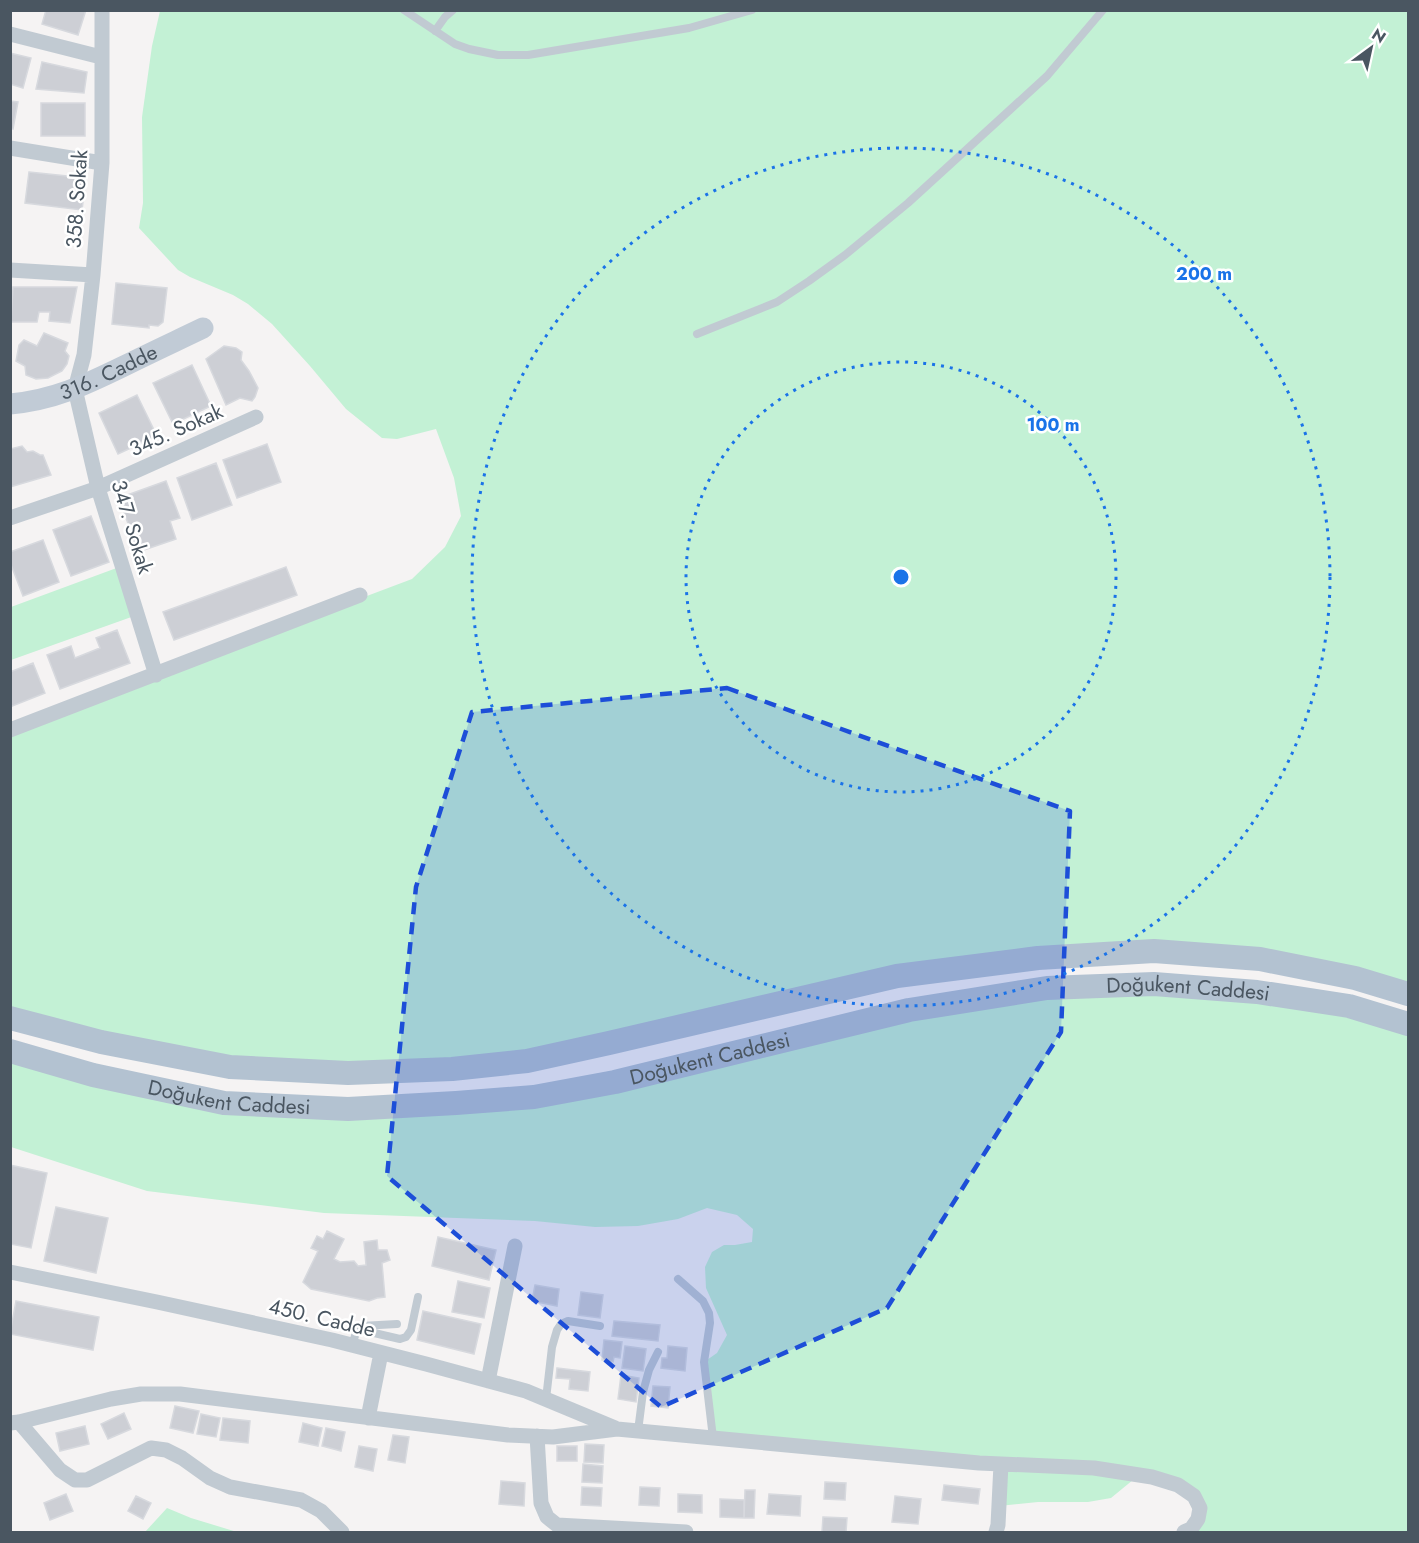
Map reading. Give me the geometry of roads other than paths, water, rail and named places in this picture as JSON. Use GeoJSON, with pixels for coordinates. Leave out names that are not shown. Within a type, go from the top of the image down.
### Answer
{"type":"FeatureCollection","features":[{"type":"Feature","properties":{"kind":"main road","name":"Doğukent Caddesi"},"geometry":{"type":"LineString","coordinates":[[10,1018],[101,1042],[230,1067],[348,1073],[452,1069],[527,1061],[897,976],[1038,958],[1154,951],[1260,959],[1355,978],[1408,993]]}},
{"type":"Feature","properties":{"kind":"main road","name":"Doğukent Caddesi"},"geometry":{"type":"LineString","coordinates":[[10,1051],[93,1075],[224,1103],[348,1109],[534,1097],[615,1082],[909,1010],[1047,988],[1154,984],[1257,992],[1349,1006],[1408,1024]]}},
{"type":"Feature","properties":{"kind":"street","name":"358. Sokak"},"geometry":{"type":"LineString","coordinates":[[75,389],[84,355],[102,163],[102,10]]}},
{"type":"Feature","properties":{"kind":"street"},"geometry":{"type":"LineString","coordinates":[[10,34],[102,57]]}},
{"type":"Feature","properties":{"kind":"street"},"geometry":{"type":"LineString","coordinates":[[10,148],[102,163]]}},
{"type":"Feature","properties":{"kind":"street"},"geometry":{"type":"LineString","coordinates":[[10,270],[93,275]]}},
{"type":"Feature","properties":{"kind":"street","name":"316. Cadde"},"geometry":{"type":"LineString","coordinates":[[10,404],[51,398],[75,389],[203,328]]}},
{"type":"Feature","properties":{"kind":"street","name":"347. Sokak"},"geometry":{"type":"LineString","coordinates":[[75,389],[98,488],[156,675]]}},
{"type":"Feature","properties":{"kind":"street","name":"345. Sokak"},"geometry":{"type":"LineString","coordinates":[[10,518],[98,488],[256,417]]}},
{"type":"Feature","properties":{"kind":"street"},"geometry":{"type":"LineString","coordinates":[[10,730],[360,595]]}},
{"type":"Feature","properties":{"kind":"street"},"geometry":{"type":"LineString","coordinates":[[488,1381],[515,1246]]}},
{"type":"Feature","properties":{"kind":"street","name":"450. Cadde"},"geometry":{"type":"LineString","coordinates":[[10,1272],[157,1302],[381,1353],[525,1391],[617,1429]]}},
{"type":"Feature","properties":{"kind":"street"},"geometry":{"type":"LineString","coordinates":[[368,1418],[381,1353]]}},
{"type":"Feature","properties":{"kind":"street"},"geometry":{"type":"LineString","coordinates":[[342,1533],[321,1511],[301,1500],[230,1487],[210,1478],[182,1458],[166,1450],[151,1448],[87,1480],[75,1480],[60,1470],[15,1423],[111,1398],[180,1394],[508,1435],[553,1437],[617,1429],[1001,1464],[1094,1468],[1152,1477],[1179,1485],[1194,1496],[1200,1508],[1198,1519],[1184,1533]]}},
{"type":"Feature","properties":{"kind":"street"},"geometry":{"type":"LineString","coordinates":[[537,1436],[541,1503],[547,1517],[557,1525],[686,1533]]}},
{"type":"Feature","properties":{"kind":"street"},"geometry":{"type":"LineString","coordinates":[[996,1533],[1001,1464]]}},
{"type":"Feature","properties":{"kind":"lane"},"geometry":{"type":"LineString","coordinates":[[404,10],[455,44],[498,55],[528,55],[689,28],[752,10]]}},
{"type":"Feature","properties":{"kind":"lane"},"geometry":{"type":"LineString","coordinates":[[435,31],[453,10]]}},
{"type":"Feature","properties":{"kind":"lane"},"geometry":{"type":"LineString","coordinates":[[696,334],[777,302],[845,255],[908,203],[1047,76],[1103,10]]}},
{"type":"Feature","properties":{"kind":"lane"},"geometry":{"type":"LineString","coordinates":[[678,1279],[704,1301],[709,1313],[710,1323],[704,1362],[713,1438]]}},
{"type":"Feature","properties":{"kind":"lane"},"geometry":{"type":"LineString","coordinates":[[357,1329],[400,1338],[406,1337],[411,1330],[418,1297]]}},
{"type":"Feature","properties":{"kind":"lane"},"geometry":{"type":"LineString","coordinates":[[546,1399],[552,1347],[561,1324],[568,1322],[600,1326]]}},
{"type":"Feature","properties":{"kind":"lane"},"geometry":{"type":"LineString","coordinates":[[352,1346],[357,1329],[363,1325],[397,1324]]}},
{"type":"Feature","properties":{"kind":"lane"},"geometry":{"type":"LineString","coordinates":[[638,1431],[643,1392],[649,1370],[658,1352]]}}]}
